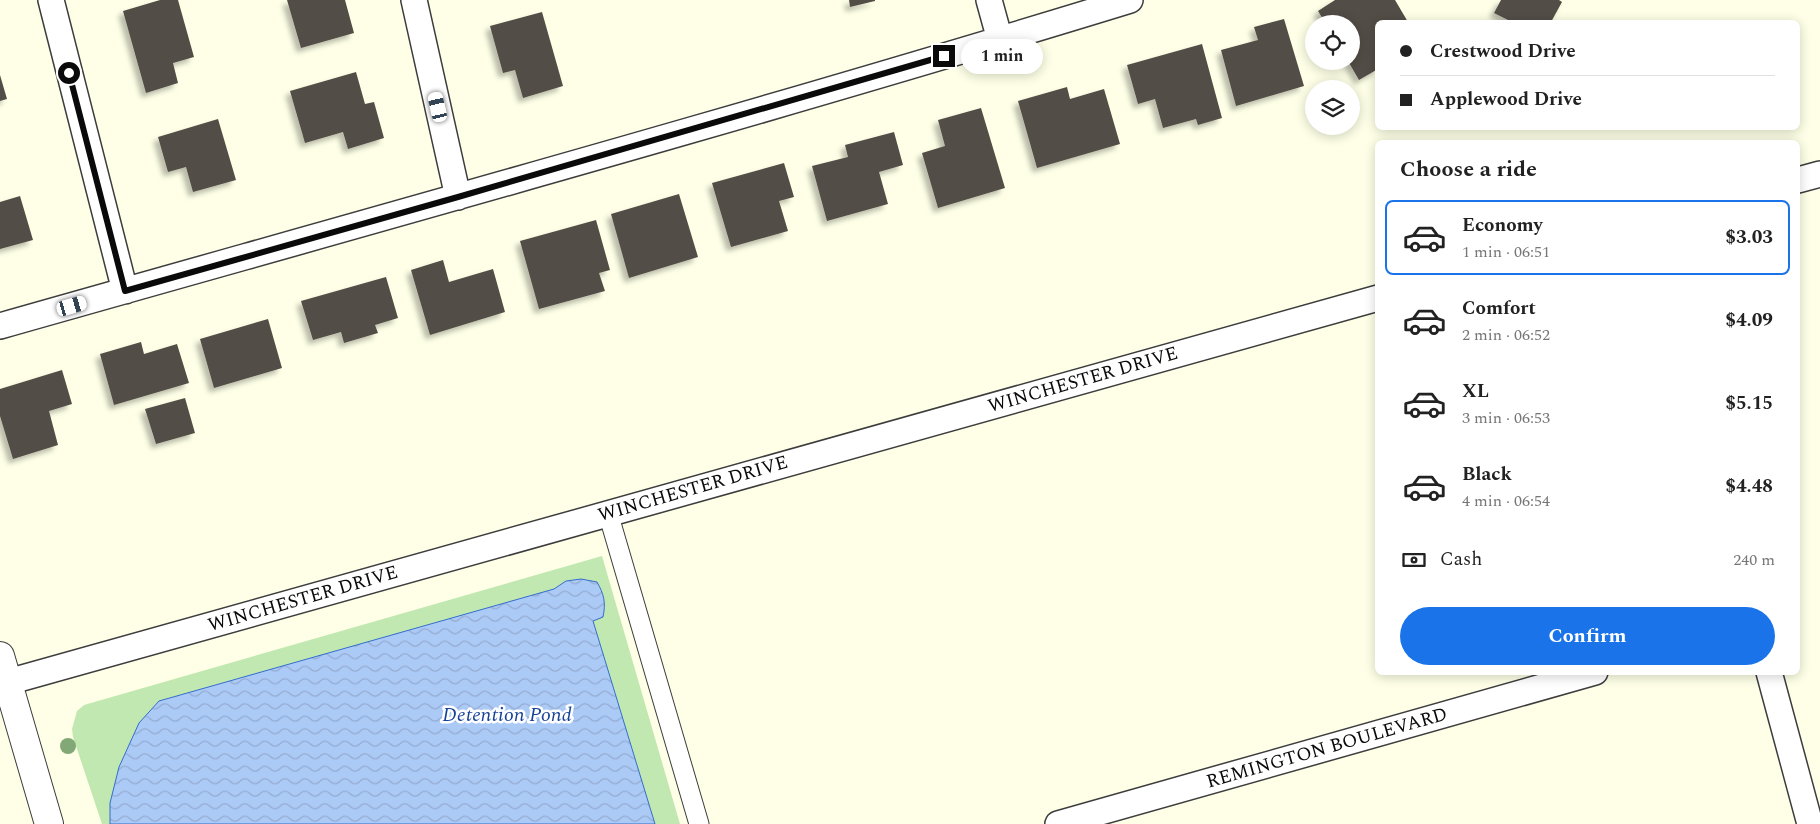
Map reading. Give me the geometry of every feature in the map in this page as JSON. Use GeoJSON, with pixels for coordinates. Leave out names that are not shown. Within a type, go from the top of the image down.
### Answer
{"type":"FeatureCollection","features":[{"type":"Feature","properties":{"kind":"street"},"geometry":{"type":"LineString","coordinates":[[50,0],[125,291]]}},
{"type":"Feature","properties":{"kind":"street"},"geometry":{"type":"LineString","coordinates":[[414,0],[458,197]]}},
{"type":"Feature","properties":{"kind":"street"},"geometry":{"type":"LineString","coordinates":[[989,0],[1000,40]]}},
{"type":"Feature","properties":{"kind":"street"},"geometry":{"type":"LineString","coordinates":[[0,326],[458,197],[1000,40],[1130,0]]}},
{"type":"Feature","properties":{"kind":"street"},"geometry":{"type":"LineString","coordinates":[[1800,179],[1820,174]]}},
{"type":"Feature","properties":{"kind":"street","name":"WINCHESTER DRIVE"},"geometry":{"type":"LineString","coordinates":[[8,682],[1375,299]]}},
{"type":"Feature","properties":{"kind":"street"},"geometry":{"type":"LineString","coordinates":[[608,513],[699,824]]}},
{"type":"Feature","properties":{"kind":"street"},"geometry":{"type":"LineString","coordinates":[[0,656],[49,824]]}},
{"type":"Feature","properties":{"kind":"street","name":"REMINGTON BOULEVARD"},"geometry":{"type":"LineString","coordinates":[[1058,824],[1584,675]]}},
{"type":"Feature","properties":{"kind":"street"},"geometry":{"type":"LineString","coordinates":[[1770,675],[1810,824]]}},
{"type":"Feature","properties":{"kind":"green space","name":"Detention Pond"},"geometry":{"type":"Polygon","coordinates":[[[602,556],[680,824],[102,824],[73,737],[72,729],[77,711],[84,705],[602,556]]]}},
{"type":"Feature","properties":{"kind":"water","name":"Detention Pond"},"geometry":{"type":"Polygon","coordinates":[[[581,579],[597,582],[603,595],[603,617],[593,621],[655,824],[110,824],[110,803],[119,767],[139,723],[159,701],[554,589],[566,581],[581,579]]]}},
{"type":"Feature","properties":{"kind":"building"},"geometry":{"type":"Polygon","coordinates":[[[160,0],[178,0],[194,57],[173,63],[178,83],[146,93],[123,11],[160,0]]]}},
{"type":"Feature","properties":{"kind":"building"},"geometry":{"type":"Polygon","coordinates":[[[287,0],[345,0],[354,33],[301,48],[287,0]]]}},
{"type":"Feature","properties":{"kind":"building"},"geometry":{"type":"Polygon","coordinates":[[[849,0],[875,0],[875,1],[850,7],[849,0]]]}},
{"type":"Feature","properties":{"kind":"building"},"geometry":{"type":"Polygon","coordinates":[[[1335,0],[1395,0],[1407,20],[1375,20],[1375,71],[1359,80],[1353,70],[1360,70],[1360,15],[1320,15],[1318,11],[1335,0]]]}},
{"type":"Feature","properties":{"kind":"building"},"geometry":{"type":"Polygon","coordinates":[[[1501,0],[1559,0],[1562,2],[1552,20],[1508,20],[1494,13],[1501,0]]]}},
{"type":"Feature","properties":{"kind":"building"},"geometry":{"type":"Polygon","coordinates":[[[542,12],[563,86],[523,98],[515,70],[503,73],[490,26],[542,12]]]}},
{"type":"Feature","properties":{"kind":"building"},"geometry":{"type":"Polygon","coordinates":[[[1284,19],[1304,86],[1236,106],[1221,50],[1258,40],[1254,27],[1284,19]]]}},
{"type":"Feature","properties":{"kind":"building"},"geometry":{"type":"Polygon","coordinates":[[[1202,44],[1222,118],[1198,125],[1196,119],[1163,128],[1155,99],[1138,104],[1127,65],[1202,44]]]}},
{"type":"Feature","properties":{"kind":"building"},"geometry":{"type":"Polygon","coordinates":[[[356,72],[365,104],[374,102],[384,138],[348,149],[343,132],[305,143],[290,91],[356,72]]]}},
{"type":"Feature","properties":{"kind":"building"},"geometry":{"type":"Polygon","coordinates":[[[0,75],[7,99],[0,101],[0,75]]]}},
{"type":"Feature","properties":{"kind":"building"},"geometry":{"type":"Polygon","coordinates":[[[1067,87],[1070,99],[1104,89],[1120,144],[1037,168],[1018,101],[1067,87]]]}},
{"type":"Feature","properties":{"kind":"building"},"geometry":{"type":"Polygon","coordinates":[[[981,108],[1005,188],[938,208],[922,153],[945,146],[938,120],[981,108]]]}},
{"type":"Feature","properties":{"kind":"building"},"geometry":{"type":"Polygon","coordinates":[[[218,119],[236,180],[193,192],[186,167],[168,172],[158,137],[218,119]]]}},
{"type":"Feature","properties":{"kind":"building"},"geometry":{"type":"Polygon","coordinates":[[[894,132],[903,165],[879,172],[888,204],[827,221],[812,166],[848,157],[845,145],[894,132]]]}},
{"type":"Feature","properties":{"kind":"building"},"geometry":{"type":"Polygon","coordinates":[[[784,163],[794,197],[779,201],[788,231],[731,247],[712,183],[784,163]]]}},
{"type":"Feature","properties":{"kind":"building"},"geometry":{"type":"Polygon","coordinates":[[[679,194],[698,257],[629,278],[611,214],[679,194]]]}},
{"type":"Feature","properties":{"kind":"building"},"geometry":{"type":"Polygon","coordinates":[[[20,196],[33,240],[0,249],[0,202],[20,196]]]}},
{"type":"Feature","properties":{"kind":"building"},"geometry":{"type":"Polygon","coordinates":[[[596,220],[610,270],[599,273],[605,291],[539,309],[520,241],[596,220]]]}},
{"type":"Feature","properties":{"kind":"building"},"geometry":{"type":"Polygon","coordinates":[[[443,260],[449,282],[493,269],[505,312],[430,335],[411,270],[443,260]]]}},
{"type":"Feature","properties":{"kind":"building"},"geometry":{"type":"Polygon","coordinates":[[[386,277],[398,318],[375,325],[378,333],[344,343],[341,332],[313,340],[301,301],[386,277]]]}},
{"type":"Feature","properties":{"kind":"building"},"geometry":{"type":"Polygon","coordinates":[[[268,319],[282,368],[214,388],[200,339],[268,319]]]}},
{"type":"Feature","properties":{"kind":"building"},"geometry":{"type":"Polygon","coordinates":[[[141,342],[144,354],[177,344],[189,383],[114,405],[100,354],[141,342]]]}},
{"type":"Feature","properties":{"kind":"building"},"geometry":{"type":"Polygon","coordinates":[[[62,370],[72,404],[49,411],[58,445],[13,459],[0,416],[0,389],[62,370]]]}},
{"type":"Feature","properties":{"kind":"building"},"geometry":{"type":"Polygon","coordinates":[[[185,398],[195,433],[156,444],[145,409],[185,398]]]}},
{"type":"Feature","properties":{"kind":"route"},"geometry":{"type":"LineString","coordinates":[[69,73],[125,291],[944,56]]}}]}
